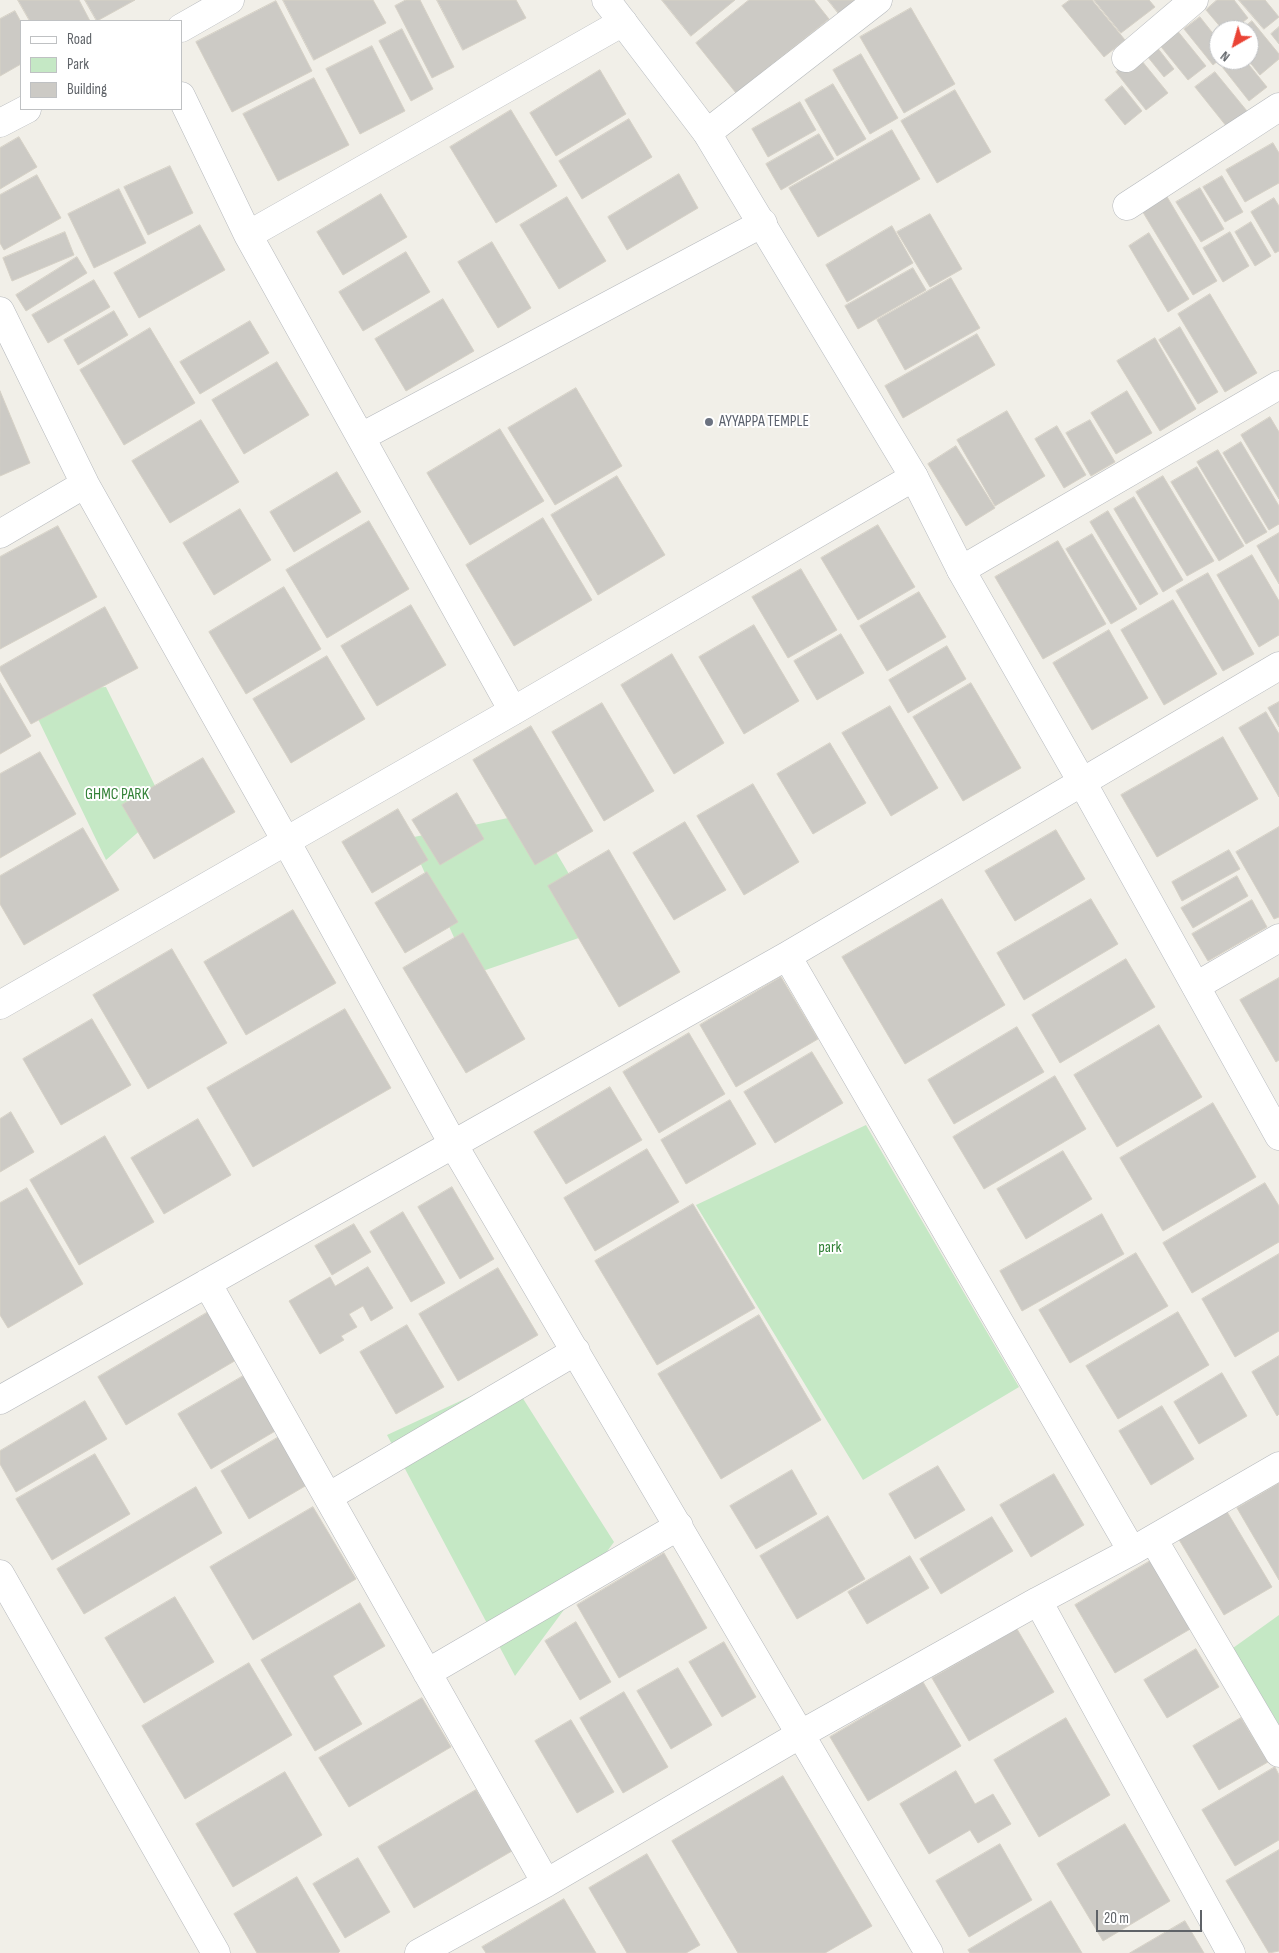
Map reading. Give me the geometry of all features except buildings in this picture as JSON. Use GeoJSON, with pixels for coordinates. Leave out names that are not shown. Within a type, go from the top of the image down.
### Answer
{"type":"FeatureCollection","features":[{"type":"Feature","properties":{"kind":"street"},"geometry":{"type":"LineString","coordinates":[[182,27],[230,0]]}},
{"type":"Feature","properties":{"kind":"street"},"geometry":{"type":"LineString","coordinates":[[606,0],[708,133],[914,477],[960,570],[1082,782],[1279,1136]]}},
{"type":"Feature","properties":{"kind":"street"},"geometry":{"type":"LineString","coordinates":[[708,133],[878,0]]}},
{"type":"Feature","properties":{"kind":"street"},"geometry":{"type":"LineString","coordinates":[[1126,58],[1194,0]]}},
{"type":"Feature","properties":{"kind":"street"},"geometry":{"type":"LineString","coordinates":[[248,235],[623,22]]}},
{"type":"Feature","properties":{"kind":"street"},"geometry":{"type":"LineString","coordinates":[[182,98],[248,235],[513,711]]}},
{"type":"Feature","properties":{"kind":"street"},"geometry":{"type":"LineString","coordinates":[[1127,206],[1279,106]]}},
{"type":"Feature","properties":{"kind":"street"},"geometry":{"type":"LineString","coordinates":[[0,123],[25,110]]}},
{"type":"Feature","properties":{"kind":"street"},"geometry":{"type":"LineString","coordinates":[[361,437],[763,223]]}},
{"type":"Feature","properties":{"kind":"street"},"geometry":{"type":"LineString","coordinates":[[0,311],[10,356],[85,484],[286,841],[453,1144],[802,1734],[929,1953]]}},
{"type":"Feature","properties":{"kind":"street"},"geometry":{"type":"LineString","coordinates":[[960,570],[1279,385]]}},
{"type":"Feature","properties":{"kind":"street"},"geometry":{"type":"LineString","coordinates":[[2,1000],[513,711],[914,477]]}},
{"type":"Feature","properties":{"kind":"street"},"geometry":{"type":"LineString","coordinates":[[0,534],[85,484]]}},
{"type":"Feature","properties":{"kind":"street"},"geometry":{"type":"LineString","coordinates":[[0,1400],[787,956],[1279,666]]}},
{"type":"Feature","properties":{"kind":"street"},"geometry":{"type":"LineString","coordinates":[[1196,986],[1279,938]]}},
{"type":"Feature","properties":{"kind":"street"},"geometry":{"type":"LineString","coordinates":[[787,956],[1143,1545],[1279,1753]]}},
{"type":"Feature","properties":{"kind":"street"},"geometry":{"type":"LineString","coordinates":[[207,1283],[546,1883]]}},
{"type":"Feature","properties":{"kind":"street"},"geometry":{"type":"LineString","coordinates":[[328,1497],[576,1351]]}},
{"type":"Feature","properties":{"kind":"street"},"geometry":{"type":"LineString","coordinates":[[419,1953],[546,1883],[802,1734],[1038,1601],[1143,1545],[1279,1466]]}},
{"type":"Feature","properties":{"kind":"street"},"geometry":{"type":"LineString","coordinates":[[427,1673],[679,1526]]}},
{"type":"Feature","properties":{"kind":"street"},"geometry":{"type":"LineString","coordinates":[[0,1574],[216,1953]]}},
{"type":"Feature","properties":{"kind":"street"},"geometry":{"type":"LineString","coordinates":[[1038,1601],[1231,1953]]}},
{"type":"Feature","properties":{"kind":"green space","name":"GHMC PARK"},"geometry":{"type":"Polygon","coordinates":[[[106,687],[166,808],[106,860],[25,692],[106,687]]]}},
{"type":"Feature","properties":{"kind":"green space"},"geometry":{"type":"Polygon","coordinates":[[[533,813],[602,930],[471,975],[409,838],[533,813]]]}},
{"type":"Feature","properties":{"kind":"green space","name":"park"},"geometry":{"type":"Polygon","coordinates":[[[866,1125],[1019,1387],[863,1480],[696,1205],[866,1125]]]}},
{"type":"Feature","properties":{"kind":"green space"},"geometry":{"type":"Polygon","coordinates":[[[510,1378],[614,1542],[515,1676],[387,1435],[510,1378]]]}},
{"type":"Feature","properties":{"kind":"green space"},"geometry":{"type":"Polygon","coordinates":[[[1279,1615],[1279,1725],[1233,1648],[1279,1615]]]}},
{"type":"Feature","properties":{"kind":"place","name":"AYYAPPA TEMPLE"},"geometry":{"type":"Point","coordinates":[709,422]}}]}
